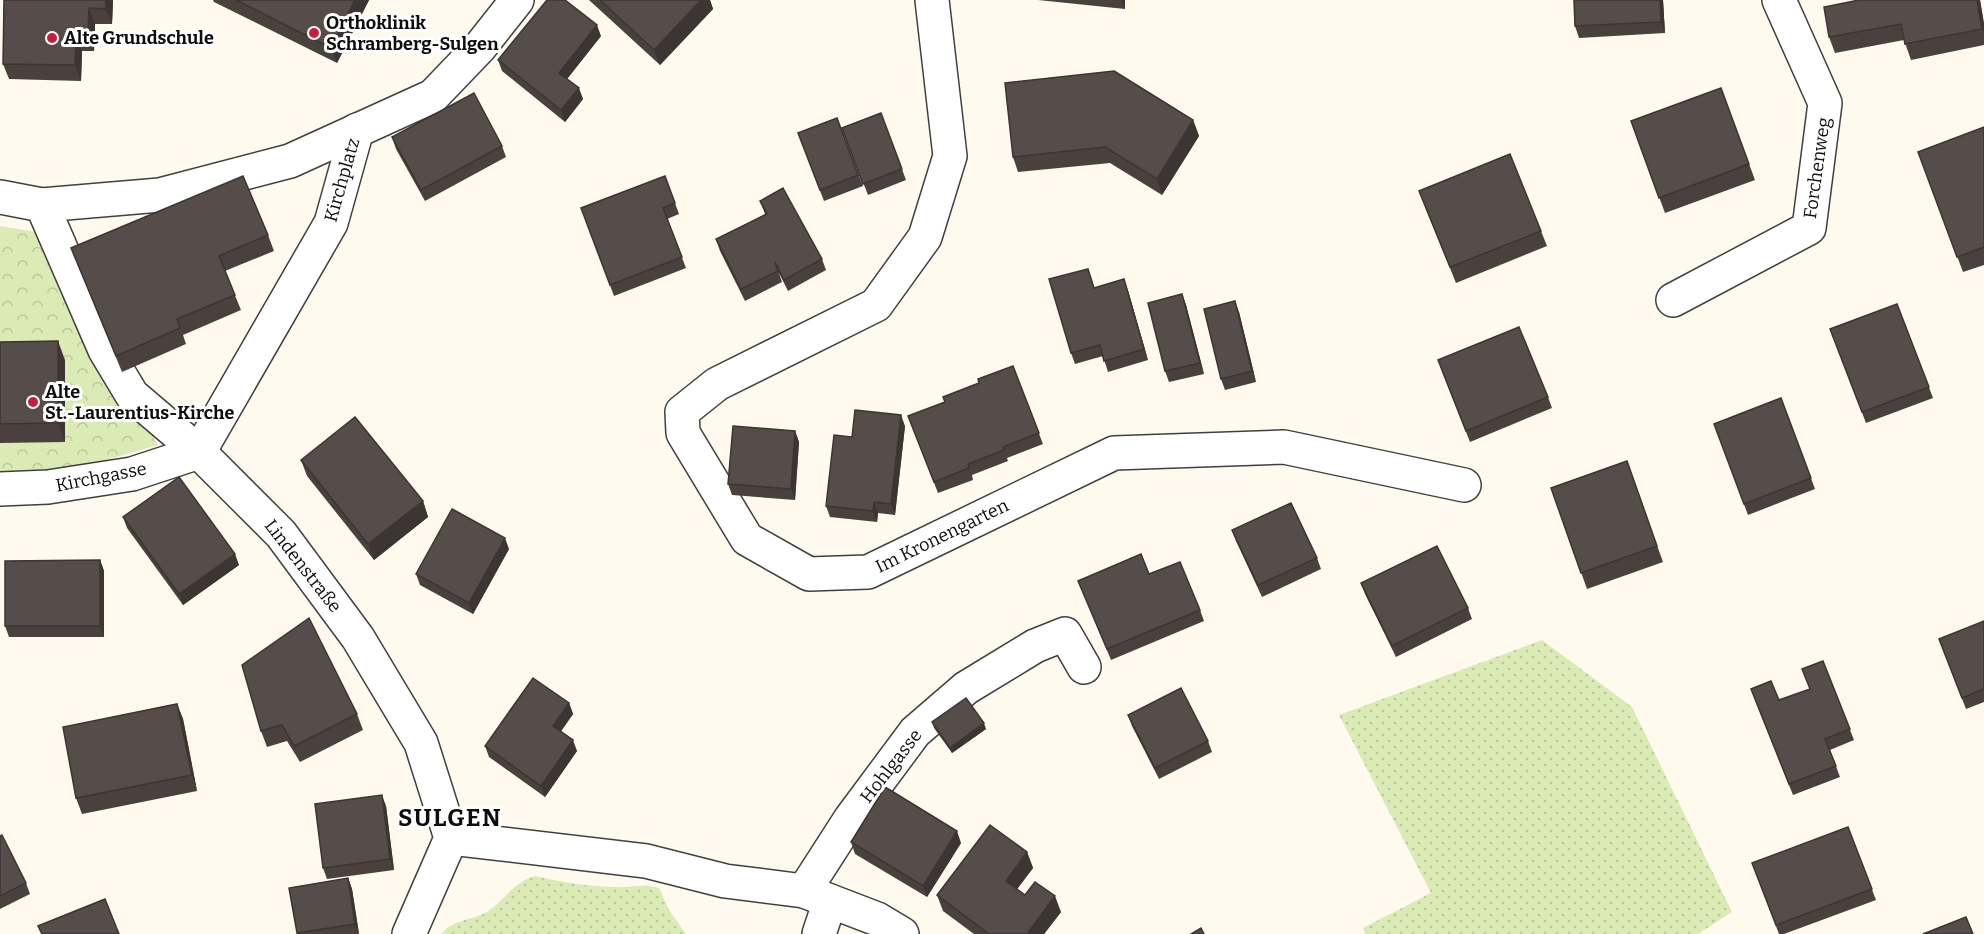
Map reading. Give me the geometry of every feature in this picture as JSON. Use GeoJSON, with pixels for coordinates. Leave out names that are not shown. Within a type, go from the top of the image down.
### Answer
{"type":"FeatureCollection","features":[{"type":"Feature","properties":{"kind":"street"},"geometry":{"type":"LineString","coordinates":[[357,130],[433,96],[480,47],[517,0]]}},
{"type":"Feature","properties":{"kind":"street","name":"Im Kronengarten"},"geometry":{"type":"LineString","coordinates":[[932,0],[950,156],[925,237],[876,305],[717,384],[682,412],[683,433],[747,539],[809,574],[868,572],[1114,453],[1284,447],[1464,485]]}},
{"type":"Feature","properties":{"kind":"street","name":"Forchenweg"},"geometry":{"type":"LineString","coordinates":[[1673,300],[1809,228],[1825,103],[1779,0]]}},
{"type":"Feature","properties":{"kind":"street","name":"Kirchplatz"},"geometry":{"type":"LineString","coordinates":[[0,197],[42,205],[160,195],[290,161],[357,130]]}},
{"type":"Feature","properties":{"kind":"street","name":"Kirchplatz"},"geometry":{"type":"LineString","coordinates":[[200,452],[331,223],[357,130]]}},
{"type":"Feature","properties":{"kind":"street","name":"Lindenstraße"},"geometry":{"type":"LineString","coordinates":[[42,205],[105,350],[132,395],[200,452],[281,534],[358,638],[421,743],[451,838]]}},
{"type":"Feature","properties":{"kind":"street","name":"Kirchgasse"},"geometry":{"type":"LineString","coordinates":[[0,489],[48,487],[132,474],[200,452]]}},
{"type":"Feature","properties":{"kind":"street","name":"Hohlgasse"},"geometry":{"type":"LineString","coordinates":[[817,896],[851,818],[915,732],[966,688],[1035,646],[1065,634],[1084,668]]}},
{"type":"Feature","properties":{"kind":"street"},"geometry":{"type":"LineString","coordinates":[[409,934],[451,838],[646,861],[725,881],[817,896],[877,919],[902,934]]}},
{"type":"Feature","properties":{"kind":"street"},"geometry":{"type":"LineString","coordinates":[[817,896],[819,934]]}},
{"type":"Feature","properties":{"kind":"green space"},"geometry":{"type":"Polygon","coordinates":[[[0,226],[36,232],[158,445],[0,489],[0,226]]]}},
{"type":"Feature","properties":{"kind":"green space"},"geometry":{"type":"Polygon","coordinates":[[[1542,640],[1632,707],[1732,912],[1698,934],[1366,934],[1363,928],[1431,893],[1339,715],[1542,640]]]}},
{"type":"Feature","properties":{"kind":"green space"},"geometry":{"type":"Polygon","coordinates":[[[535,876],[596,886],[659,888],[669,910],[686,934],[442,934],[450,926],[483,914],[520,883],[535,876]]]}},
{"type":"Feature","properties":{"kind":"building","name":"Alte Grundschule"},"geometry":{"type":"Polygon","coordinates":[[[4,0],[106,0],[106,9],[89,8],[88,36],[76,35],[75,65],[3,64],[4,0]]]}},
{"type":"Feature","properties":{"kind":"building"},"geometry":{"type":"Polygon","coordinates":[[[236,0],[355,0],[331,48],[236,0]]]}},
{"type":"Feature","properties":{"kind":"building"},"geometry":{"type":"Polygon","coordinates":[[[547,0],[565,0],[597,25],[559,73],[579,88],[561,110],[498,60],[547,0]]]}},
{"type":"Feature","properties":{"kind":"building"},"geometry":{"type":"Polygon","coordinates":[[[600,0],[701,0],[654,50],[600,0]]]}},
{"type":"Feature","properties":{"kind":"building"},"geometry":{"type":"Polygon","coordinates":[[[1574,0],[1660,0],[1661,22],[1575,26],[1574,0]]]}},
{"type":"Feature","properties":{"kind":"building"},"geometry":{"type":"Polygon","coordinates":[[[1859,0],[1977,0],[1982,29],[1905,44],[1901,24],[1829,37],[1824,7],[1859,0]]]}},
{"type":"Feature","properties":{"kind":"building"},"geometry":{"type":"Polygon","coordinates":[[[1114,71],[1193,120],[1157,179],[1105,147],[1013,157],[1005,83],[1114,71]]]}},
{"type":"Feature","properties":{"kind":"building"},"geometry":{"type":"Polygon","coordinates":[[[1721,88],[1749,164],[1659,198],[1631,121],[1721,88]]]}},
{"type":"Feature","properties":{"kind":"building"},"geometry":{"type":"Polygon","coordinates":[[[474,93],[502,146],[421,190],[392,137],[474,93]]]}},
{"type":"Feature","properties":{"kind":"building"},"geometry":{"type":"Polygon","coordinates":[[[881,113],[902,169],[863,184],[842,128],[881,113]]]}},
{"type":"Feature","properties":{"kind":"building"},"geometry":{"type":"Polygon","coordinates":[[[837,118],[858,175],[820,190],[798,133],[837,118]]]}},
{"type":"Feature","properties":{"kind":"building"},"geometry":{"type":"Polygon","coordinates":[[[1984,127],[1984,247],[1957,257],[1918,152],[1984,127]]]}},
{"type":"Feature","properties":{"kind":"building"},"geometry":{"type":"Polygon","coordinates":[[[1510,154],[1541,231],[1450,267],[1419,191],[1510,154]]]}},
{"type":"Feature","properties":{"kind":"building"},"geometry":{"type":"Polygon","coordinates":[[[243,176],[268,235],[219,256],[235,295],[177,319],[180,328],[116,356],[71,248],[243,176]]]}},
{"type":"Feature","properties":{"kind":"building"},"geometry":{"type":"Polygon","coordinates":[[[665,176],[675,203],[663,208],[682,257],[610,285],[581,208],[665,176]]]}},
{"type":"Feature","properties":{"kind":"building"},"geometry":{"type":"Polygon","coordinates":[[[783,188],[822,259],[784,280],[775,262],[778,271],[741,289],[716,239],[767,214],[760,201],[783,188]]]}},
{"type":"Feature","properties":{"kind":"building"},"geometry":{"type":"Polygon","coordinates":[[[1088,269],[1094,288],[1124,279],[1144,349],[1104,361],[1100,345],[1071,353],[1049,279],[1088,269]]]}},
{"type":"Feature","properties":{"kind":"building"},"geometry":{"type":"Polygon","coordinates":[[[1182,294],[1200,363],[1165,371],[1148,303],[1182,294]]]}},
{"type":"Feature","properties":{"kind":"building"},"geometry":{"type":"Polygon","coordinates":[[[1235,301],[1252,371],[1221,379],[1204,309],[1235,301]]]}},
{"type":"Feature","properties":{"kind":"building"},"geometry":{"type":"Polygon","coordinates":[[[1897,304],[1929,387],[1862,412],[1830,329],[1897,304]]]}},
{"type":"Feature","properties":{"kind":"building"},"geometry":{"type":"Polygon","coordinates":[[[1519,327],[1548,397],[1466,431],[1438,360],[1519,327]]]}},
{"type":"Feature","properties":{"kind":"building","name":"Alte St.-Laurentius-Kirche"},"geometry":{"type":"Polygon","coordinates":[[[58,341],[58,423],[0,424],[0,342],[58,341]]]}},
{"type":"Feature","properties":{"kind":"building"},"geometry":{"type":"Polygon","coordinates":[[[1013,366],[1039,433],[1003,447],[1004,450],[968,464],[969,468],[934,482],[908,416],[945,402],[943,397],[979,383],[978,379],[1013,366]]]}},
{"type":"Feature","properties":{"kind":"building"},"geometry":{"type":"Polygon","coordinates":[[[1781,398],[1811,478],[1744,504],[1714,424],[1781,398]]]}},
{"type":"Feature","properties":{"kind":"building"},"geometry":{"type":"Polygon","coordinates":[[[855,410],[901,415],[891,504],[874,502],[873,511],[826,506],[834,435],[852,437],[855,410]]]}},
{"type":"Feature","properties":{"kind":"building"},"geometry":{"type":"Polygon","coordinates":[[[355,417],[423,501],[368,544],[301,460],[355,417]]]}},
{"type":"Feature","properties":{"kind":"building"},"geometry":{"type":"Polygon","coordinates":[[[733,426],[795,431],[791,489],[728,484],[733,426]]]}},
{"type":"Feature","properties":{"kind":"building"},"geometry":{"type":"Polygon","coordinates":[[[1627,461],[1657,546],[1581,573],[1551,488],[1627,461]]]}},
{"type":"Feature","properties":{"kind":"building"},"geometry":{"type":"Polygon","coordinates":[[[179,477],[235,554],[179,594],[123,517],[179,477]]]}},
{"type":"Feature","properties":{"kind":"building"},"geometry":{"type":"Polygon","coordinates":[[[1291,503],[1317,558],[1258,585],[1232,530],[1291,503]]]}},
{"type":"Feature","properties":{"kind":"building"},"geometry":{"type":"Polygon","coordinates":[[[452,509],[505,538],[469,603],[416,574],[452,509]]]}},
{"type":"Feature","properties":{"kind":"building"},"geometry":{"type":"Polygon","coordinates":[[[1437,546],[1468,608],[1392,646],[1361,583],[1437,546]]]}},
{"type":"Feature","properties":{"kind":"building"},"geometry":{"type":"Polygon","coordinates":[[[1141,554],[1149,574],[1180,562],[1200,610],[1107,649],[1078,581],[1141,554]]]}},
{"type":"Feature","properties":{"kind":"building"},"geometry":{"type":"Polygon","coordinates":[[[100,560],[100,626],[5,626],[5,561],[100,560]]]}},
{"type":"Feature","properties":{"kind":"building"},"geometry":{"type":"Polygon","coordinates":[[[309,618],[357,714],[294,746],[282,725],[261,731],[242,665],[309,618]]]}},
{"type":"Feature","properties":{"kind":"building"},"geometry":{"type":"Polygon","coordinates":[[[1984,621],[1984,689],[1962,698],[1939,639],[1984,621]]]}},
{"type":"Feature","properties":{"kind":"building"},"geometry":{"type":"Polygon","coordinates":[[[1823,661],[1850,729],[1825,739],[1836,766],[1789,784],[1751,689],[1771,681],[1779,700],[1810,689],[1802,669],[1823,661]]]}},
{"type":"Feature","properties":{"kind":"building"},"geometry":{"type":"Polygon","coordinates":[[[533,678],[569,703],[553,726],[573,740],[541,786],[485,746],[533,678]]]}},
{"type":"Feature","properties":{"kind":"building"},"geometry":{"type":"Polygon","coordinates":[[[1181,688],[1208,741],[1155,768],[1128,715],[1181,688]]]}},
{"type":"Feature","properties":{"kind":"building"},"geometry":{"type":"Polygon","coordinates":[[[966,698],[984,723],[950,748],[932,722],[966,698]]]}},
{"type":"Feature","properties":{"kind":"building"},"geometry":{"type":"Polygon","coordinates":[[[177,704],[192,775],[76,798],[63,727],[177,704]]]}},
{"type":"Feature","properties":{"kind":"building"},"geometry":{"type":"Polygon","coordinates":[[[885,787],[957,831],[923,886],[851,842],[885,787]]]}},
{"type":"Feature","properties":{"kind":"building"},"geometry":{"type":"Polygon","coordinates":[[[382,795],[390,859],[323,868],[315,804],[382,795]]]}},
{"type":"Feature","properties":{"kind":"building"},"geometry":{"type":"Polygon","coordinates":[[[990,825],[1027,852],[1006,881],[1025,895],[1035,882],[1055,896],[1027,934],[989,934],[937,895],[990,825]]]}},
{"type":"Feature","properties":{"kind":"building"},"geometry":{"type":"Polygon","coordinates":[[[1848,827],[1872,889],[1776,925],[1752,863],[1848,827]]]}},
{"type":"Feature","properties":{"kind":"building"},"geometry":{"type":"Polygon","coordinates":[[[2,835],[26,883],[0,896],[0,836],[2,835]]]}},
{"type":"Feature","properties":{"kind":"building"},"geometry":{"type":"Polygon","coordinates":[[[348,878],[355,924],[297,933],[289,888],[348,878]]]}},
{"type":"Feature","properties":{"kind":"building"},"geometry":{"type":"Polygon","coordinates":[[[105,899],[119,934],[42,934],[38,926],[105,899]]]}},
{"type":"Feature","properties":{"kind":"building"},"geometry":{"type":"Polygon","coordinates":[[[1966,917],[1973,934],[1923,934],[1966,917]]]}},
{"type":"Feature","properties":{"kind":"building"},"geometry":{"type":"Polygon","coordinates":[[[1201,928],[1204,934],[1191,934],[1201,928]]]}},
{"type":"Feature","properties":{"kind":"place","name":"Orthoklinik Schramberg-Sulgen"},"geometry":{"type":"Point","coordinates":[314,33]}},
{"type":"Feature","properties":{"kind":"place","name":"Alte Grundschule"},"geometry":{"type":"Point","coordinates":[52,38]}},
{"type":"Feature","properties":{"kind":"place","name":"Alte St.-Laurentius-Kirche"},"geometry":{"type":"Point","coordinates":[33,402]}},
{"type":"Feature","properties":{"kind":"district","name":"SULGEN"},"geometry":{"type":"Point","coordinates":[450,818]}}]}
